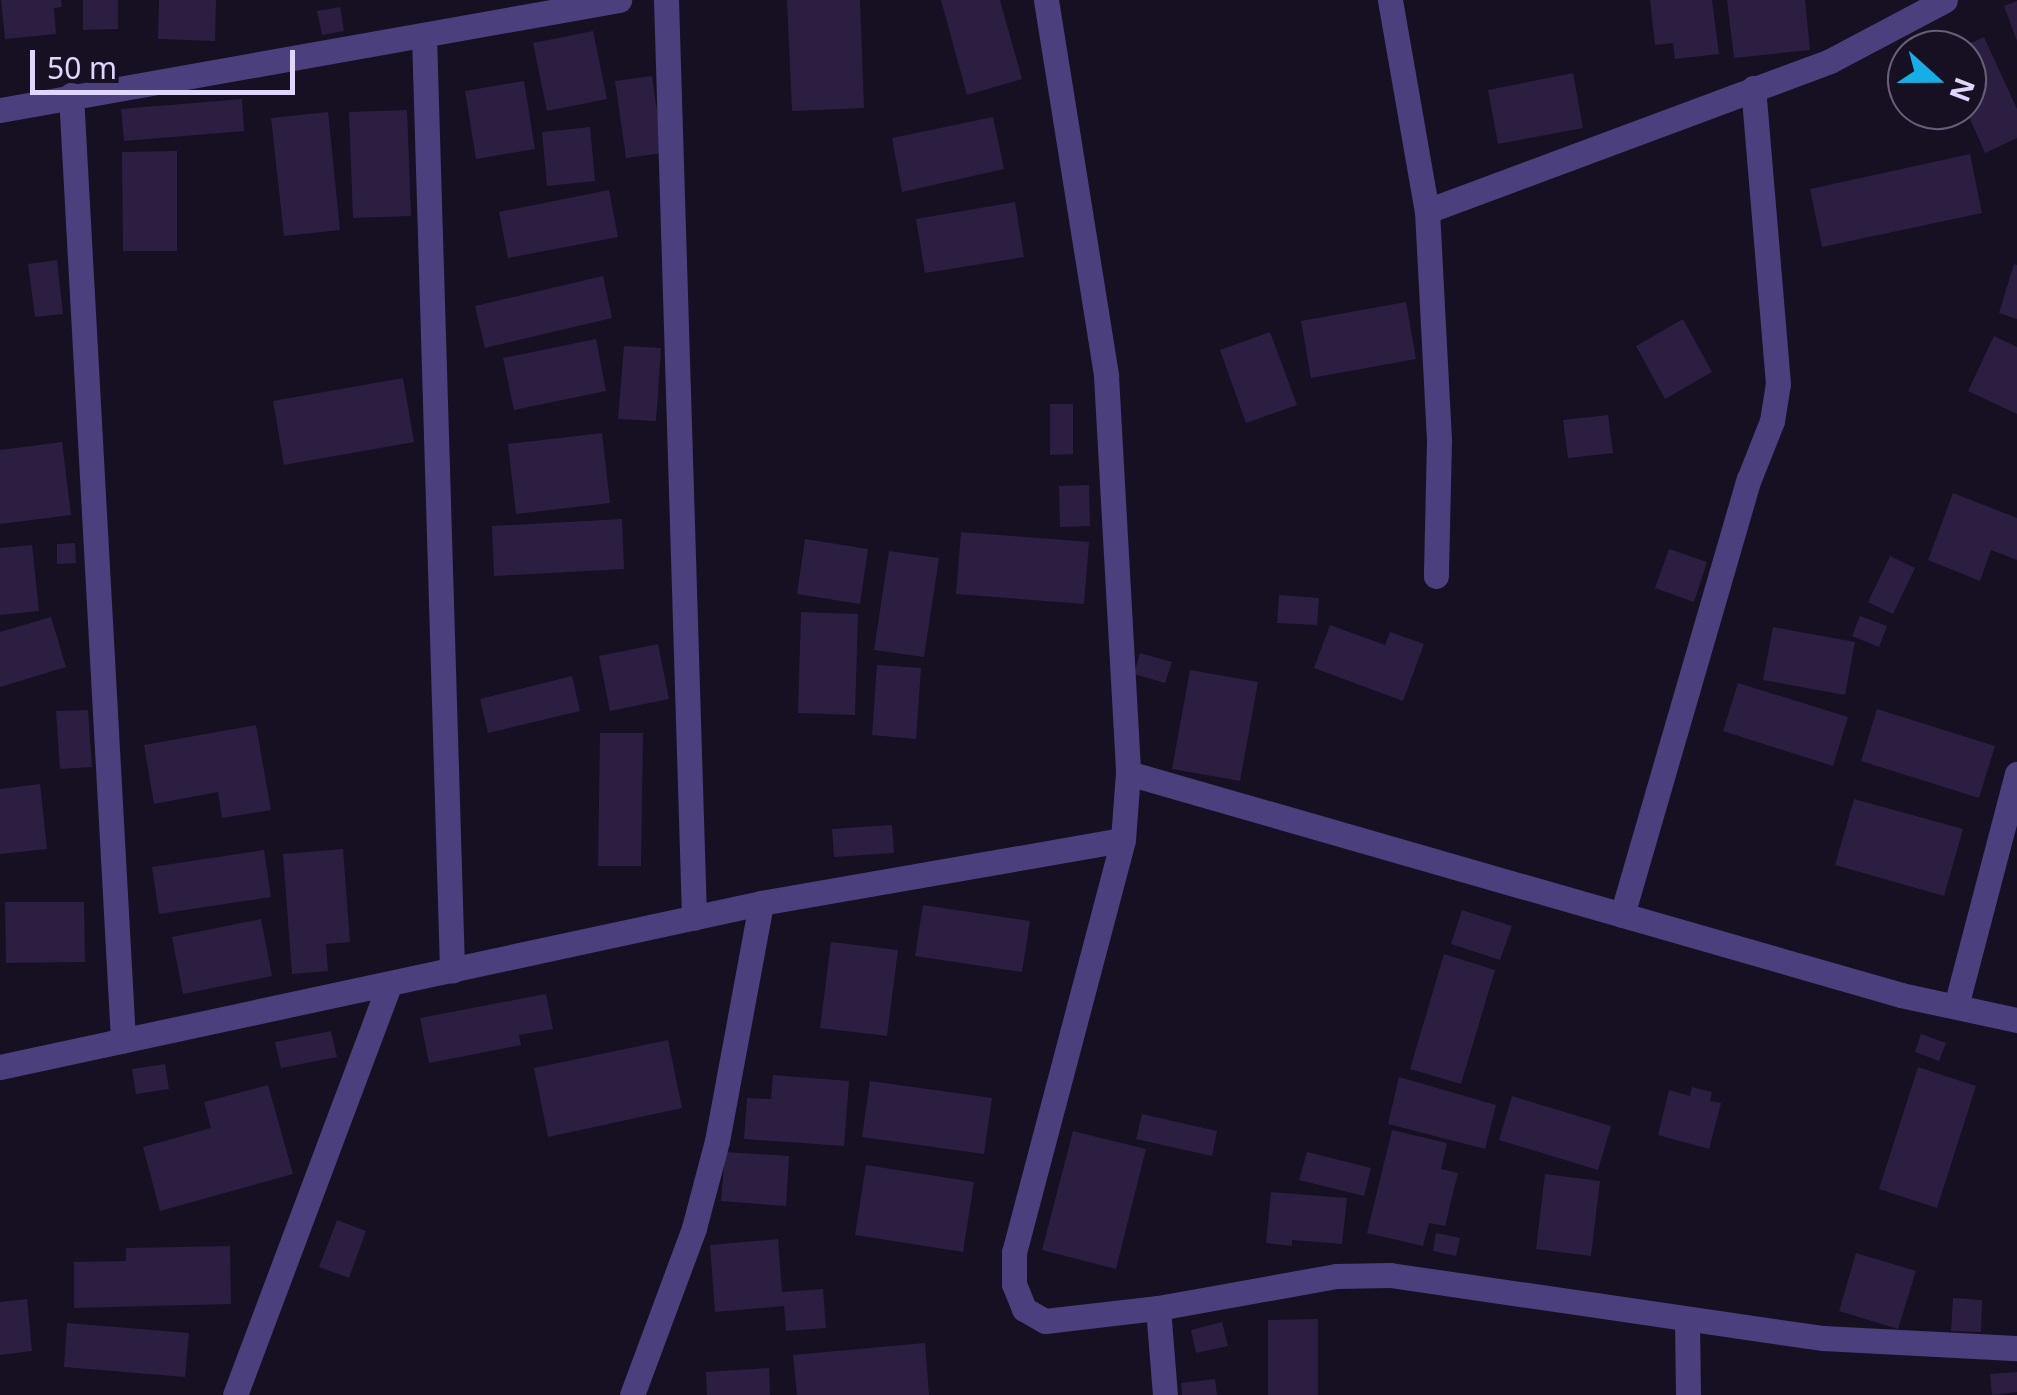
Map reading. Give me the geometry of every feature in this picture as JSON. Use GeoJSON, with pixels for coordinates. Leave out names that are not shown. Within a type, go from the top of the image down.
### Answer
{"type":"FeatureCollection","features":[{"type":"Feature","properties":{"kind":"street"},"geometry":{"type":"LineString","coordinates":[[0,110],[619,0]]}},
{"type":"Feature","properties":{"kind":"street"},"geometry":{"type":"LineString","coordinates":[[666,0],[694,918]]}},
{"type":"Feature","properties":{"kind":"street"},"geometry":{"type":"LineString","coordinates":[[1046,0],[1106,376],[1128,773],[1123,840],[1014,1252],[1014,1284],[1024,1309],[1045,1321],[1158,1308],[1336,1276],[1390,1275],[1506,1289],[1687,1322],[1823,1338],[2017,1348]]}},
{"type":"Feature","properties":{"kind":"street"},"geometry":{"type":"LineString","coordinates":[[1390,0],[1427,211],[1440,440],[1436,576]]}},
{"type":"Feature","properties":{"kind":"street"},"geometry":{"type":"LineString","coordinates":[[1427,211],[1830,62],[1945,0]]}},
{"type":"Feature","properties":{"kind":"street"},"geometry":{"type":"LineString","coordinates":[[424,36],[452,971]]}},
{"type":"Feature","properties":{"kind":"street"},"geometry":{"type":"LineString","coordinates":[[1622,915],[1749,480],[1772,421],[1778,384],[1752,88]]}},
{"type":"Feature","properties":{"kind":"street"},"geometry":{"type":"LineString","coordinates":[[71,95],[124,1041]]}},
{"type":"Feature","properties":{"kind":"street"},"geometry":{"type":"LineString","coordinates":[[1128,773],[1622,915],[2017,1020]]}},
{"type":"Feature","properties":{"kind":"street"},"geometry":{"type":"LineString","coordinates":[[1956,1006],[2017,774]]}},
{"type":"Feature","properties":{"kind":"street"},"geometry":{"type":"LineString","coordinates":[[0,1067],[761,902],[1123,840]]}},
{"type":"Feature","properties":{"kind":"street"},"geometry":{"type":"LineString","coordinates":[[632,1395],[694,1228],[716,1141],[761,902]]}},
{"type":"Feature","properties":{"kind":"street"},"geometry":{"type":"LineString","coordinates":[[235,1395],[389,985]]}},
{"type":"Feature","properties":{"kind":"street"},"geometry":{"type":"LineString","coordinates":[[1158,1308],[1164,1395]]}},
{"type":"Feature","properties":{"kind":"street"},"geometry":{"type":"LineString","coordinates":[[1687,1322],[1688,1395]]}},
{"type":"Feature","properties":{"kind":"building"},"geometry":{"type":"Polygon","coordinates":[[[1,0],[61,0],[62,7],[54,8],[56,34],[5,39],[1,0]]]}},
{"type":"Feature","properties":{"kind":"building"},"geometry":{"type":"Polygon","coordinates":[[[83,0],[118,0],[118,29],[83,30],[83,0]]]}},
{"type":"Feature","properties":{"kind":"building"},"geometry":{"type":"Polygon","coordinates":[[[159,0],[216,0],[215,41],[158,39],[159,0]]]}},
{"type":"Feature","properties":{"kind":"building"},"geometry":{"type":"Polygon","coordinates":[[[787,0],[860,0],[864,108],[792,111],[787,0]]]}},
{"type":"Feature","properties":{"kind":"building"},"geometry":{"type":"Polygon","coordinates":[[[941,0],[1000,0],[1022,79],[967,95],[941,0]]]}},
{"type":"Feature","properties":{"kind":"building"},"geometry":{"type":"Polygon","coordinates":[[[1650,0],[1712,0],[1719,54],[1675,59],[1673,43],[1655,45],[1650,0]]]}},
{"type":"Feature","properties":{"kind":"building"},"geometry":{"type":"Polygon","coordinates":[[[1727,0],[1805,0],[1810,50],[1734,58],[1727,0]]]}},
{"type":"Feature","properties":{"kind":"building"},"geometry":{"type":"Polygon","coordinates":[[[2017,1],[2017,41],[2004,6],[2017,1]]]}},
{"type":"Feature","properties":{"kind":"building"},"geometry":{"type":"Polygon","coordinates":[[[340,7],[344,31],[322,35],[317,11],[340,7]]]}},
{"type":"Feature","properties":{"kind":"building"},"geometry":{"type":"Polygon","coordinates":[[[593,31],[607,99],[547,111],[533,43],[593,31]]]}},
{"type":"Feature","properties":{"kind":"building"},"geometry":{"type":"Polygon","coordinates":[[[1987,44],[2017,109],[2017,138],[1985,153],[1975,130],[1987,130],[1987,44]]]}},
{"type":"Feature","properties":{"kind":"building"},"geometry":{"type":"Polygon","coordinates":[[[1573,73],[1583,128],[1498,144],[1488,90],[1573,73]]]}},
{"type":"Feature","properties":{"kind":"building"},"geometry":{"type":"Polygon","coordinates":[[[652,76],[663,153],[626,158],[615,81],[652,76]]]}},
{"type":"Feature","properties":{"kind":"building"},"geometry":{"type":"Polygon","coordinates":[[[524,81],[535,149],[476,159],[465,91],[524,81]]]}},
{"type":"Feature","properties":{"kind":"building"},"geometry":{"type":"Polygon","coordinates":[[[242,99],[244,131],[124,141],[121,109],[242,99]]]}},
{"type":"Feature","properties":{"kind":"building"},"geometry":{"type":"Polygon","coordinates":[[[407,110],[411,216],[353,218],[349,112],[407,110]]]}},
{"type":"Feature","properties":{"kind":"building"},"geometry":{"type":"Polygon","coordinates":[[[328,112],[340,230],[284,236],[271,118],[328,112]]]}},
{"type":"Feature","properties":{"kind":"building"},"geometry":{"type":"Polygon","coordinates":[[[993,117],[1004,169],[902,192],[892,138],[993,117]]]}},
{"type":"Feature","properties":{"kind":"building"},"geometry":{"type":"Polygon","coordinates":[[[590,127],[595,181],[547,186],[542,132],[590,127]]]}},
{"type":"Feature","properties":{"kind":"building"},"geometry":{"type":"Polygon","coordinates":[[[177,151],[177,251],[123,251],[122,152],[177,151]]]}},
{"type":"Feature","properties":{"kind":"building"},"geometry":{"type":"Polygon","coordinates":[[[1970,154],[1982,213],[1822,247],[1810,189],[1970,154]]]}},
{"type":"Feature","properties":{"kind":"building"},"geometry":{"type":"Polygon","coordinates":[[[609,190],[618,237],[508,258],[499,212],[609,190]]]}},
{"type":"Feature","properties":{"kind":"building"},"geometry":{"type":"Polygon","coordinates":[[[1015,202],[1024,257],[925,273],[916,219],[1015,202]]]}},
{"type":"Feature","properties":{"kind":"building"},"geometry":{"type":"Polygon","coordinates":[[[57,260],[63,314],[35,317],[28,264],[57,260]]]}},
{"type":"Feature","properties":{"kind":"building"},"geometry":{"type":"Polygon","coordinates":[[[2014,264],[2017,265],[2017,319],[1999,313],[2014,264]]]}},
{"type":"Feature","properties":{"kind":"building"},"geometry":{"type":"Polygon","coordinates":[[[603,276],[612,318],[485,348],[475,306],[603,276]]]}},
{"type":"Feature","properties":{"kind":"building"},"geometry":{"type":"Polygon","coordinates":[[[1406,302],[1416,359],[1311,378],[1301,321],[1406,302]]]}},
{"type":"Feature","properties":{"kind":"building"},"geometry":{"type":"Polygon","coordinates":[[[1683,319],[1712,372],[1665,399],[1636,346],[1683,319]]]}},
{"type":"Feature","properties":{"kind":"building"},"geometry":{"type":"Polygon","coordinates":[[[1270,332],[1297,405],[1246,423],[1220,350],[1270,332]]]}},
{"type":"Feature","properties":{"kind":"building"},"geometry":{"type":"Polygon","coordinates":[[[1994,336],[2017,347],[2017,414],[1968,391],[1994,336]]]}},
{"type":"Feature","properties":{"kind":"building"},"geometry":{"type":"Polygon","coordinates":[[[596,339],[606,391],[514,410],[503,358],[596,339]]]}},
{"type":"Feature","properties":{"kind":"building"},"geometry":{"type":"Polygon","coordinates":[[[624,346],[661,348],[656,421],[618,419],[624,346]]]}},
{"type":"Feature","properties":{"kind":"building"},"geometry":{"type":"Polygon","coordinates":[[[403,378],[414,442],[284,465],[273,401],[403,378]]]}},
{"type":"Feature","properties":{"kind":"building"},"geometry":{"type":"Polygon","coordinates":[[[1050,404],[1073,404],[1073,454],[1050,455],[1050,404]]]}},
{"type":"Feature","properties":{"kind":"building"},"geometry":{"type":"Polygon","coordinates":[[[1608,415],[1613,453],[1568,458],[1563,420],[1608,415]]]}},
{"type":"Feature","properties":{"kind":"building"},"geometry":{"type":"Polygon","coordinates":[[[602,433],[610,503],[516,514],[508,444],[602,433]]]}},
{"type":"Feature","properties":{"kind":"building"},"geometry":{"type":"Polygon","coordinates":[[[62,442],[71,515],[0,524],[0,450],[62,442]]]}},
{"type":"Feature","properties":{"kind":"building"},"geometry":{"type":"Polygon","coordinates":[[[1089,485],[1090,526],[1060,527],[1059,486],[1089,485]]]}},
{"type":"Feature","properties":{"kind":"building"},"geometry":{"type":"Polygon","coordinates":[[[1953,493],[2017,518],[2017,560],[1991,550],[1980,581],[1928,560],[1953,493]]]}},
{"type":"Feature","properties":{"kind":"building"},"geometry":{"type":"Polygon","coordinates":[[[622,519],[624,569],[494,576],[492,526],[622,519]]]}},
{"type":"Feature","properties":{"kind":"building"},"geometry":{"type":"Polygon","coordinates":[[[961,532],[1089,542],[1084,604],[956,594],[961,532]]]}},
{"type":"Feature","properties":{"kind":"building"},"geometry":{"type":"Polygon","coordinates":[[[805,539],[868,549],[860,604],[797,594],[805,539]]]}},
{"type":"Feature","properties":{"kind":"building"},"geometry":{"type":"Polygon","coordinates":[[[75,543],[76,563],[57,564],[57,544],[75,543]]]}},
{"type":"Feature","properties":{"kind":"building"},"geometry":{"type":"Polygon","coordinates":[[[32,545],[39,611],[0,615],[0,548],[32,545]]]}},
{"type":"Feature","properties":{"kind":"building"},"geometry":{"type":"Polygon","coordinates":[[[1669,549],[1707,562],[1694,602],[1655,588],[1669,549]]]}},
{"type":"Feature","properties":{"kind":"building"},"geometry":{"type":"Polygon","coordinates":[[[889,551],[939,558],[924,657],[874,650],[889,551]]]}},
{"type":"Feature","properties":{"kind":"building"},"geometry":{"type":"Polygon","coordinates":[[[1890,556],[1915,568],[1893,614],[1868,602],[1890,556]]]}},
{"type":"Feature","properties":{"kind":"building"},"geometry":{"type":"Polygon","coordinates":[[[1279,595],[1319,598],[1317,625],[1277,623],[1279,595]]]}},
{"type":"Feature","properties":{"kind":"building"},"geometry":{"type":"Polygon","coordinates":[[[801,612],[858,614],[855,715],[798,713],[801,612]]]}},
{"type":"Feature","properties":{"kind":"building"},"geometry":{"type":"Polygon","coordinates":[[[1860,616],[1887,626],[1879,647],[1852,636],[1860,616]]]}},
{"type":"Feature","properties":{"kind":"building"},"geometry":{"type":"Polygon","coordinates":[[[51,617],[66,667],[0,687],[0,632],[51,617]]]}},
{"type":"Feature","properties":{"kind":"building"},"geometry":{"type":"Polygon","coordinates":[[[1330,625],[1385,645],[1390,632],[1424,644],[1403,701],[1314,668],[1330,625]]]}},
{"type":"Feature","properties":{"kind":"building"},"geometry":{"type":"Polygon","coordinates":[[[1773,627],[1855,642],[1845,695],[1763,680],[1773,627]]]}},
{"type":"Feature","properties":{"kind":"building"},"geometry":{"type":"Polygon","coordinates":[[[658,644],[669,699],[610,711],[599,656],[658,644]]]}},
{"type":"Feature","properties":{"kind":"building"},"geometry":{"type":"Polygon","coordinates":[[[1140,653],[1172,662],[1165,683],[1134,674],[1140,653]]]}},
{"type":"Feature","properties":{"kind":"building"},"geometry":{"type":"Polygon","coordinates":[[[877,665],[921,668],[916,739],[872,735],[877,665]]]}},
{"type":"Feature","properties":{"kind":"building"},"geometry":{"type":"Polygon","coordinates":[[[1190,670],[1258,682],[1240,781],[1172,769],[1190,670]]]}},
{"type":"Feature","properties":{"kind":"building"},"geometry":{"type":"Polygon","coordinates":[[[572,676],[580,711],[488,733],[480,699],[572,676]]]}},
{"type":"Feature","properties":{"kind":"building"},"geometry":{"type":"Polygon","coordinates":[[[1738,683],[1848,717],[1833,766],[1723,731],[1738,683]]]}},
{"type":"Feature","properties":{"kind":"building"},"geometry":{"type":"Polygon","coordinates":[[[1877,709],[1995,746],[1979,798],[1861,761],[1877,709]]]}},
{"type":"Feature","properties":{"kind":"building"},"geometry":{"type":"Polygon","coordinates":[[[88,710],[92,767],[60,769],[56,711],[88,710]]]}},
{"type":"Feature","properties":{"kind":"building"},"geometry":{"type":"Polygon","coordinates":[[[256,725],[271,810],[222,818],[218,792],[154,804],[144,745],[256,725]]]}},
{"type":"Feature","properties":{"kind":"building"},"geometry":{"type":"Polygon","coordinates":[[[600,733],[643,733],[641,866],[598,866],[600,733]]]}},
{"type":"Feature","properties":{"kind":"building"},"geometry":{"type":"Polygon","coordinates":[[[40,784],[47,849],[0,854],[0,789],[40,784]]]}},
{"type":"Feature","properties":{"kind":"building"},"geometry":{"type":"Polygon","coordinates":[[[1854,799],[1963,829],[1944,896],[1835,865],[1854,799]]]}},
{"type":"Feature","properties":{"kind":"building"},"geometry":{"type":"Polygon","coordinates":[[[892,825],[894,853],[834,857],[832,829],[892,825]]]}},
{"type":"Feature","properties":{"kind":"building"},"geometry":{"type":"Polygon","coordinates":[[[343,849],[350,942],[326,944],[328,971],[292,974],[283,854],[343,849]]]}},
{"type":"Feature","properties":{"kind":"building"},"geometry":{"type":"Polygon","coordinates":[[[264,850],[271,897],[159,914],[152,867],[264,850]]]}},
{"type":"Feature","properties":{"kind":"building"},"geometry":{"type":"Polygon","coordinates":[[[5,902],[84,902],[85,962],[6,963],[5,902]]]}},
{"type":"Feature","properties":{"kind":"building"},"geometry":{"type":"Polygon","coordinates":[[[923,905],[1030,921],[1022,972],[915,956],[923,905]]]}},
{"type":"Feature","properties":{"kind":"building"},"geometry":{"type":"Polygon","coordinates":[[[1462,910],[1512,926],[1500,960],[1451,944],[1462,910]]]}},
{"type":"Feature","properties":{"kind":"building"},"geometry":{"type":"Polygon","coordinates":[[[261,919],[272,976],[183,994],[172,937],[261,919]]]}},
{"type":"Feature","properties":{"kind":"building"},"geometry":{"type":"Polygon","coordinates":[[[831,942],[898,950],[887,1036],[820,1028],[831,942]]]}},
{"type":"Feature","properties":{"kind":"building"},"geometry":{"type":"Polygon","coordinates":[[[1444,954],[1495,970],[1461,1084],[1410,1069],[1444,954]]]}},
{"type":"Feature","properties":{"kind":"building"},"geometry":{"type":"Polygon","coordinates":[[[546,994],[553,1029],[519,1035],[521,1045],[429,1063],[420,1018],[546,994]]]}},
{"type":"Feature","properties":{"kind":"building"},"geometry":{"type":"Polygon","coordinates":[[[331,1031],[337,1057],[281,1068],[275,1042],[331,1031]]]}},
{"type":"Feature","properties":{"kind":"building"},"geometry":{"type":"Polygon","coordinates":[[[1921,1034],[1946,1043],[1939,1061],[1915,1052],[1921,1034]]]}},
{"type":"Feature","properties":{"kind":"building"},"geometry":{"type":"Polygon","coordinates":[[[668,1040],[682,1108],[548,1137],[534,1068],[668,1040]]]}},
{"type":"Feature","properties":{"kind":"building"},"geometry":{"type":"Polygon","coordinates":[[[165,1064],[169,1089],[136,1094],[132,1069],[165,1064]]]}},
{"type":"Feature","properties":{"kind":"building"},"geometry":{"type":"Polygon","coordinates":[[[1918,1067],[1976,1086],[1937,1208],[1879,1189],[1918,1067]]]}},
{"type":"Feature","properties":{"kind":"building"},"geometry":{"type":"Polygon","coordinates":[[[773,1075],[849,1081],[844,1146],[744,1139],[747,1098],[771,1099],[773,1075]]]}},
{"type":"Feature","properties":{"kind":"building"},"geometry":{"type":"Polygon","coordinates":[[[1399,1077],[1496,1105],[1485,1149],[1388,1124],[1399,1077]]]}},
{"type":"Feature","properties":{"kind":"building"},"geometry":{"type":"Polygon","coordinates":[[[870,1081],[992,1098],[984,1154],[862,1137],[870,1081]]]}},
{"type":"Feature","properties":{"kind":"building"},"geometry":{"type":"Polygon","coordinates":[[[268,1085],[293,1174],[160,1211],[143,1147],[211,1128],[204,1102],[268,1085]]]}},
{"type":"Feature","properties":{"kind":"building"},"geometry":{"type":"Polygon","coordinates":[[[1692,1087],[1712,1092],[1710,1101],[1721,1103],[1709,1149],[1658,1135],[1669,1090],[1690,1096],[1692,1087]]]}},
{"type":"Feature","properties":{"kind":"building"},"geometry":{"type":"Polygon","coordinates":[[[1512,1096],[1611,1126],[1598,1170],[1499,1140],[1512,1096]]]}},
{"type":"Feature","properties":{"kind":"building"},"geometry":{"type":"Polygon","coordinates":[[[1142,1114],[1217,1131],[1212,1156],[1136,1139],[1142,1114]]]}},
{"type":"Feature","properties":{"kind":"building"},"geometry":{"type":"Polygon","coordinates":[[[1392,1130],[1447,1143],[1441,1169],[1458,1173],[1445,1226],[1429,1223],[1423,1246],[1367,1233],[1392,1130]]]}},
{"type":"Feature","properties":{"kind":"building"},"geometry":{"type":"Polygon","coordinates":[[[1073,1131],[1146,1149],[1116,1269],[1042,1250],[1073,1131]]]}},
{"type":"Feature","properties":{"kind":"building"},"geometry":{"type":"Polygon","coordinates":[[[725,1152],[789,1156],[786,1206],[721,1201],[725,1152]]]}},
{"type":"Feature","properties":{"kind":"building"},"geometry":{"type":"Polygon","coordinates":[[[1307,1152],[1371,1168],[1364,1196],[1299,1180],[1307,1152]]]}},
{"type":"Feature","properties":{"kind":"building"},"geometry":{"type":"Polygon","coordinates":[[[866,1165],[974,1182],[963,1252],[855,1235],[866,1165]]]}},
{"type":"Feature","properties":{"kind":"building"},"geometry":{"type":"Polygon","coordinates":[[[1545,1174],[1600,1181],[1591,1256],[1536,1249],[1545,1174]]]}},
{"type":"Feature","properties":{"kind":"building"},"geometry":{"type":"Polygon","coordinates":[[[1271,1192],[1347,1198],[1342,1244],[1292,1240],[1292,1246],[1266,1243],[1271,1192]]]}},
{"type":"Feature","properties":{"kind":"building"},"geometry":{"type":"Polygon","coordinates":[[[337,1220],[366,1231],[349,1278],[319,1267],[337,1220]]]}},
{"type":"Feature","properties":{"kind":"building"},"geometry":{"type":"Polygon","coordinates":[[[1436,1233],[1460,1238],[1456,1256],[1433,1251],[1436,1233]]]}},
{"type":"Feature","properties":{"kind":"building"},"geometry":{"type":"Polygon","coordinates":[[[778,1239],[782,1292],[823,1289],[826,1328],[786,1331],[784,1306],[715,1312],[710,1245],[778,1239]]]}},
{"type":"Feature","properties":{"kind":"building"},"geometry":{"type":"Polygon","coordinates":[[[230,1246],[231,1304],[74,1308],[74,1262],[126,1261],[126,1248],[230,1246]]]}},
{"type":"Feature","properties":{"kind":"building"},"geometry":{"type":"Polygon","coordinates":[[[1856,1253],[1916,1271],[1898,1329],[1839,1311],[1856,1253]]]}},
{"type":"Feature","properties":{"kind":"building"},"geometry":{"type":"Polygon","coordinates":[[[1953,1298],[1982,1300],[1981,1332],[1951,1331],[1953,1298]]]}},
{"type":"Feature","properties":{"kind":"building"},"geometry":{"type":"Polygon","coordinates":[[[27,1299],[32,1351],[0,1355],[0,1302],[27,1299]]]}},
{"type":"Feature","properties":{"kind":"building"},"geometry":{"type":"Polygon","coordinates":[[[1318,1319],[1318,1395],[1268,1395],[1268,1320],[1318,1319]]]}},
{"type":"Feature","properties":{"kind":"building"},"geometry":{"type":"Polygon","coordinates":[[[1222,1322],[1228,1346],[1196,1353],[1191,1330],[1222,1322]]]}},
{"type":"Feature","properties":{"kind":"building"},"geometry":{"type":"Polygon","coordinates":[[[67,1323],[189,1333],[185,1377],[64,1367],[67,1323]]]}},
{"type":"Feature","properties":{"kind":"building"},"geometry":{"type":"Polygon","coordinates":[[[925,1343],[929,1395],[797,1395],[793,1355],[925,1343]]]}},
{"type":"Feature","properties":{"kind":"building"},"geometry":{"type":"Polygon","coordinates":[[[769,1368],[770,1395],[707,1395],[706,1372],[769,1368]]]}},
{"type":"Feature","properties":{"kind":"building"},"geometry":{"type":"Polygon","coordinates":[[[2017,1372],[2017,1392],[1992,1395],[1990,1374],[2017,1372]]]}},
{"type":"Feature","properties":{"kind":"building"},"geometry":{"type":"Polygon","coordinates":[[[1215,1379],[1217,1395],[1182,1395],[1181,1383],[1215,1379]]]}}]}
